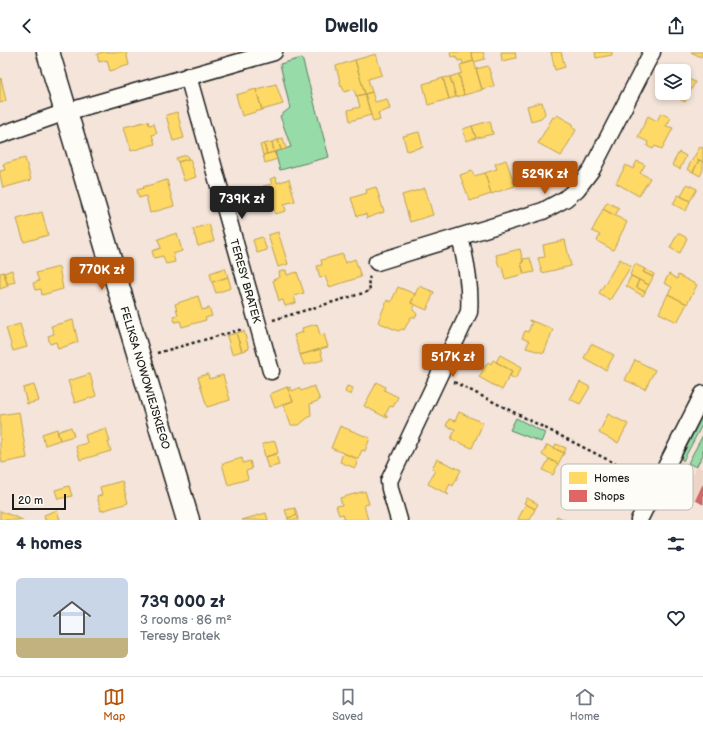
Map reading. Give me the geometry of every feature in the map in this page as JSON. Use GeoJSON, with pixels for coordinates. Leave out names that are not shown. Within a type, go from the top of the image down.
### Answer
{"type":"FeatureCollection","features":[{"type":"Feature","properties":{"kind":"street","name":"FELIKSA NOWOWIEJSKIEGO"},"geometry":{"type":"LineString","coordinates":[[48,52],[188,520]]}},
{"type":"Feature","properties":{"kind":"street"},"geometry":{"type":"LineString","coordinates":[[0,135],[66,112],[274,52]]}},
{"type":"Feature","properties":{"kind":"street"},"geometry":{"type":"LineString","coordinates":[[377,262],[543,211],[565,199],[577,190],[592,169],[652,52]]}},
{"type":"Feature","properties":{"kind":"street","name":"TERESY BRATEK"},"geometry":{"type":"LineString","coordinates":[[188,76],[271,371]]}},
{"type":"Feature","properties":{"kind":"street"},"geometry":{"type":"LineString","coordinates":[[399,520],[389,481],[469,312],[465,258],[460,237]]}},
{"type":"Feature","properties":{"kind":"street"},"geometry":{"type":"LineString","coordinates":[[668,464],[703,394]]}},
{"type":"Feature","properties":{"kind":"street"},"geometry":{"type":"LineString","coordinates":[[639,520],[644,510]]}},
{"type":"Feature","properties":{"kind":"path"},"geometry":{"type":"LineString","coordinates":[[440,374],[617,464]]}},
{"type":"Feature","properties":{"kind":"shaded area"},"geometry":{"type":"Polygon","coordinates":[[[697,466],[703,469],[703,504],[693,499],[693,474],[697,466]]]}},
{"type":"Feature","properties":{"kind":"green space"},"geometry":{"type":"Polygon","coordinates":[[[302,58],[329,157],[280,170],[275,152],[291,147],[280,116],[290,108],[280,64],[302,58]]]}},
{"type":"Feature","properties":{"kind":"green space"},"geometry":{"type":"Polygon","coordinates":[[[703,414],[703,423],[683,461],[681,458],[703,414]]]}},
{"type":"Feature","properties":{"kind":"green space"},"geometry":{"type":"Polygon","coordinates":[[[516,418],[545,433],[541,442],[510,430],[516,418]]]}},
{"type":"Feature","properties":{"kind":"green space"},"geometry":{"type":"Polygon","coordinates":[[[703,435],[703,455],[696,467],[693,464],[688,463],[703,435]]]}},
{"type":"Feature","properties":{"kind":"building: Homes"},"geometry":{"type":"Polygon","coordinates":[[[103,52],[126,52],[129,65],[110,71],[107,60],[99,62],[97,54],[103,52]]]}},
{"type":"Feature","properties":{"kind":"building: Homes"},"geometry":{"type":"Polygon","coordinates":[[[450,52],[471,52],[474,61],[463,64],[462,60],[458,61],[456,56],[451,57],[450,52]]]}},
{"type":"Feature","properties":{"kind":"building: Homes"},"geometry":{"type":"Polygon","coordinates":[[[471,52],[483,52],[485,59],[474,62],[471,52]]]}},
{"type":"Feature","properties":{"kind":"building: Homes"},"geometry":{"type":"Polygon","coordinates":[[[501,52],[515,52],[516,58],[502,61],[501,52]]]}},
{"type":"Feature","properties":{"kind":"building: Homes"},"geometry":{"type":"Polygon","coordinates":[[[551,52],[561,52],[565,67],[555,70],[551,52]]]}},
{"type":"Feature","properties":{"kind":"building: Homes"},"geometry":{"type":"Polygon","coordinates":[[[595,52],[612,52],[612,55],[596,58],[595,52]]]}},
{"type":"Feature","properties":{"kind":"building: Homes"},"geometry":{"type":"Polygon","coordinates":[[[691,52],[703,52],[701,57],[691,52]]]}},
{"type":"Feature","properties":{"kind":"building: Homes"},"geometry":{"type":"Polygon","coordinates":[[[376,54],[382,75],[368,79],[372,92],[365,94],[355,60],[376,54]]]}},
{"type":"Feature","properties":{"kind":"building: Homes"},"geometry":{"type":"Polygon","coordinates":[[[355,60],[365,94],[356,96],[354,89],[344,92],[336,66],[355,60]]]}},
{"type":"Feature","properties":{"kind":"building: Homes"},"geometry":{"type":"Polygon","coordinates":[[[474,61],[482,90],[464,95],[459,74],[462,73],[460,65],[474,61]]]}},
{"type":"Feature","properties":{"kind":"building: Homes"},"geometry":{"type":"Polygon","coordinates":[[[488,66],[494,86],[482,89],[476,69],[488,66]]]}},
{"type":"Feature","properties":{"kind":"building: Homes"},"geometry":{"type":"Polygon","coordinates":[[[459,74],[464,95],[456,97],[450,77],[459,74]]]}},
{"type":"Feature","properties":{"kind":"building: Homes"},"geometry":{"type":"Polygon","coordinates":[[[450,77],[456,97],[449,99],[443,78],[450,77]]]}},
{"type":"Feature","properties":{"kind":"building: Homes"},"geometry":{"type":"Polygon","coordinates":[[[1,78],[6,101],[0,103],[0,79],[1,78]]]}},
{"type":"Feature","properties":{"kind":"building: Homes"},"geometry":{"type":"Polygon","coordinates":[[[443,78],[449,99],[428,105],[423,84],[443,78]]]}},
{"type":"Feature","properties":{"kind":"building: Homes"},"geometry":{"type":"Polygon","coordinates":[[[691,80],[695,82],[691,90],[691,80]]]}},
{"type":"Feature","properties":{"kind":"building: Homes"},"geometry":{"type":"Polygon","coordinates":[[[276,84],[283,104],[262,110],[256,89],[276,84]]]}},
{"type":"Feature","properties":{"kind":"building: Homes"},"geometry":{"type":"Polygon","coordinates":[[[256,89],[262,110],[242,116],[236,95],[256,89]]]}},
{"type":"Feature","properties":{"kind":"building: Homes"},"geometry":{"type":"Polygon","coordinates":[[[372,92],[375,102],[387,99],[390,109],[378,113],[380,120],[373,122],[365,94],[372,92]]]}},
{"type":"Feature","properties":{"kind":"building: Homes"},"geometry":{"type":"Polygon","coordinates":[[[365,94],[371,115],[350,121],[348,110],[360,107],[357,96],[365,94]]]}},
{"type":"Feature","properties":{"kind":"building: Homes"},"geometry":{"type":"Polygon","coordinates":[[[542,102],[545,114],[541,118],[531,121],[527,106],[542,102]]]}},
{"type":"Feature","properties":{"kind":"building: Homes"},"geometry":{"type":"Polygon","coordinates":[[[177,112],[184,138],[173,141],[166,115],[177,112]]]}},
{"type":"Feature","properties":{"kind":"building: Homes"},"geometry":{"type":"Polygon","coordinates":[[[661,113],[671,118],[666,126],[673,128],[662,149],[655,146],[653,149],[647,146],[648,142],[638,137],[648,116],[657,121],[661,113]]]}},
{"type":"Feature","properties":{"kind":"building: Homes"},"geometry":{"type":"Polygon","coordinates":[[[557,115],[573,124],[572,127],[576,130],[561,156],[538,143],[553,117],[555,118],[557,115]]]}},
{"type":"Feature","properties":{"kind":"building: Homes"},"geometry":{"type":"Polygon","coordinates":[[[148,121],[149,125],[154,124],[157,133],[152,135],[155,144],[131,151],[124,127],[148,121]]]}},
{"type":"Feature","properties":{"kind":"building: Homes"},"geometry":{"type":"Polygon","coordinates":[[[490,121],[493,134],[476,138],[472,126],[490,121]]]}},
{"type":"Feature","properties":{"kind":"building: Homes"},"geometry":{"type":"Polygon","coordinates":[[[472,126],[476,138],[466,141],[463,129],[472,126]]]}},
{"type":"Feature","properties":{"kind":"building: Homes"},"geometry":{"type":"Polygon","coordinates":[[[419,132],[423,147],[407,151],[403,136],[419,132]]]}},
{"type":"Feature","properties":{"kind":"building: Homes"},"geometry":{"type":"Polygon","coordinates":[[[283,138],[286,149],[281,150],[278,140],[283,138]]]}},
{"type":"Feature","properties":{"kind":"building: Homes"},"geometry":{"type":"Polygon","coordinates":[[[278,140],[281,150],[274,152],[272,142],[278,140]]]}},
{"type":"Feature","properties":{"kind":"building: Homes"},"geometry":{"type":"Polygon","coordinates":[[[272,142],[274,152],[267,154],[264,144],[272,142]]]}},
{"type":"Feature","properties":{"kind":"building: Homes"},"geometry":{"type":"Polygon","coordinates":[[[264,144],[267,154],[263,155],[260,145],[264,144]]]}},
{"type":"Feature","properties":{"kind":"building: Homes"},"geometry":{"type":"Polygon","coordinates":[[[700,147],[703,148],[703,162],[694,157],[700,147]]]}},
{"type":"Feature","properties":{"kind":"building: Homes"},"geometry":{"type":"Polygon","coordinates":[[[274,152],[277,159],[265,163],[263,155],[274,152]]]}},
{"type":"Feature","properties":{"kind":"building: Homes"},"geometry":{"type":"Polygon","coordinates":[[[679,152],[686,156],[680,169],[672,165],[679,152]]]}},
{"type":"Feature","properties":{"kind":"building: Homes"},"geometry":{"type":"Polygon","coordinates":[[[187,155],[188,159],[178,162],[176,158],[187,155]]]}},
{"type":"Feature","properties":{"kind":"building: Homes"},"geometry":{"type":"Polygon","coordinates":[[[694,157],[699,160],[693,172],[687,169],[694,157]]]}},
{"type":"Feature","properties":{"kind":"building: Homes"},"geometry":{"type":"Polygon","coordinates":[[[25,158],[31,180],[3,188],[0,171],[5,170],[3,164],[25,158]]]}},
{"type":"Feature","properties":{"kind":"building: Homes"},"geometry":{"type":"Polygon","coordinates":[[[190,159],[196,177],[184,181],[178,162],[190,159]]]}},
{"type":"Feature","properties":{"kind":"building: Homes"},"geometry":{"type":"Polygon","coordinates":[[[506,160],[515,186],[491,194],[485,173],[497,169],[495,164],[506,160]]]}},
{"type":"Feature","properties":{"kind":"building: Homes"},"geometry":{"type":"Polygon","coordinates":[[[699,160],[703,162],[703,170],[700,176],[693,172],[699,160]]]}},
{"type":"Feature","properties":{"kind":"building: Homes"},"geometry":{"type":"Polygon","coordinates":[[[637,161],[645,165],[640,173],[650,178],[639,196],[616,183],[626,165],[633,169],[637,161]]]}},
{"type":"Feature","properties":{"kind":"building: Homes"},"geometry":{"type":"Polygon","coordinates":[[[472,171],[474,176],[485,173],[491,194],[470,201],[460,175],[472,171]]]}},
{"type":"Feature","properties":{"kind":"building: Homes"},"geometry":{"type":"Polygon","coordinates":[[[276,177],[277,183],[289,179],[295,201],[284,204],[286,211],[275,214],[273,207],[269,208],[263,186],[272,184],[270,179],[276,177]]]}},
{"type":"Feature","properties":{"kind":"building: Homes"},"geometry":{"type":"Polygon","coordinates":[[[167,180],[174,206],[150,213],[146,196],[139,198],[137,190],[167,180]]]}},
{"type":"Feature","properties":{"kind":"building: Homes"},"geometry":{"type":"Polygon","coordinates":[[[687,184],[697,189],[690,201],[681,196],[687,184]]]}},
{"type":"Feature","properties":{"kind":"building: Homes"},"geometry":{"type":"Polygon","coordinates":[[[376,187],[384,212],[367,218],[366,214],[357,216],[351,198],[367,193],[366,190],[376,187]]]}},
{"type":"Feature","properties":{"kind":"building: Homes"},"geometry":{"type":"Polygon","coordinates":[[[425,188],[433,215],[410,222],[402,195],[425,188]]]}},
{"type":"Feature","properties":{"kind":"building: Homes"},"geometry":{"type":"Polygon","coordinates":[[[678,195],[690,201],[686,211],[673,204],[678,195]]]}},
{"type":"Feature","properties":{"kind":"building: Homes"},"geometry":{"type":"Polygon","coordinates":[[[607,202],[619,208],[615,216],[603,209],[607,202]]]}},
{"type":"Feature","properties":{"kind":"building: Homes"},"geometry":{"type":"Polygon","coordinates":[[[603,209],[627,222],[613,250],[597,241],[600,235],[592,231],[603,209]]]}},
{"type":"Feature","properties":{"kind":"building: Homes"},"geometry":{"type":"Polygon","coordinates":[[[42,212],[48,235],[24,242],[17,219],[42,212]]]}},
{"type":"Feature","properties":{"kind":"building: Homes"},"geometry":{"type":"Polygon","coordinates":[[[209,224],[214,241],[198,246],[193,229],[209,224]]]}},
{"type":"Feature","properties":{"kind":"building: Homes"},"geometry":{"type":"Polygon","coordinates":[[[278,232],[288,264],[278,267],[268,235],[278,232]]]}},
{"type":"Feature","properties":{"kind":"building: Homes"},"geometry":{"type":"Polygon","coordinates":[[[177,233],[182,251],[173,254],[175,262],[166,264],[163,256],[154,258],[152,251],[161,248],[158,239],[177,233]]]}},
{"type":"Feature","properties":{"kind":"building: Homes"},"geometry":{"type":"Polygon","coordinates":[[[678,233],[687,238],[680,253],[670,248],[678,233]]]}},
{"type":"Feature","properties":{"kind":"building: Homes"},"geometry":{"type":"Polygon","coordinates":[[[262,237],[267,250],[257,253],[253,240],[262,237]]]}},
{"type":"Feature","properties":{"kind":"building: Homes"},"geometry":{"type":"Polygon","coordinates":[[[565,240],[571,266],[542,273],[538,258],[545,257],[543,245],[565,240]]]}},
{"type":"Feature","properties":{"kind":"building: Homes"},"geometry":{"type":"Polygon","coordinates":[[[520,249],[523,262],[521,263],[524,274],[505,279],[502,267],[499,267],[496,255],[520,249]]]}},
{"type":"Feature","properties":{"kind":"building: Homes"},"geometry":{"type":"Polygon","coordinates":[[[343,254],[345,263],[355,259],[361,277],[329,287],[325,276],[320,278],[317,266],[322,265],[321,260],[343,254]]]}},
{"type":"Feature","properties":{"kind":"building: Homes"},"geometry":{"type":"Polygon","coordinates":[[[530,258],[534,272],[524,274],[521,263],[523,262],[523,259],[530,258]]]}},
{"type":"Feature","properties":{"kind":"building: Homes"},"geometry":{"type":"Polygon","coordinates":[[[620,259],[631,266],[610,300],[599,293],[620,259]]]}},
{"type":"Feature","properties":{"kind":"building: Homes"},"geometry":{"type":"Polygon","coordinates":[[[635,264],[645,269],[643,272],[653,277],[649,285],[630,275],[635,264]]]}},
{"type":"Feature","properties":{"kind":"building: Homes"},"geometry":{"type":"Polygon","coordinates":[[[59,267],[63,289],[42,295],[41,289],[35,290],[33,283],[39,281],[36,273],[59,267]]]}},
{"type":"Feature","properties":{"kind":"building: Homes"},"geometry":{"type":"Polygon","coordinates":[[[225,268],[228,277],[212,282],[210,273],[225,268]]]}},
{"type":"Feature","properties":{"kind":"building: Homes"},"geometry":{"type":"Polygon","coordinates":[[[645,269],[654,274],[653,277],[643,272],[645,269]]]}},
{"type":"Feature","properties":{"kind":"building: Homes"},"geometry":{"type":"Polygon","coordinates":[[[12,270],[15,282],[7,284],[4,273],[12,270]]]}},
{"type":"Feature","properties":{"kind":"building: Homes"},"geometry":{"type":"Polygon","coordinates":[[[286,270],[287,275],[297,272],[304,293],[294,296],[296,303],[285,306],[283,300],[279,301],[273,280],[280,277],[279,272],[286,270]]]}},
{"type":"Feature","properties":{"kind":"building: Homes"},"geometry":{"type":"Polygon","coordinates":[[[4,272],[8,286],[0,289],[0,273],[4,272]]]}},
{"type":"Feature","properties":{"kind":"building: Homes"},"geometry":{"type":"Polygon","coordinates":[[[669,274],[677,279],[678,275],[697,285],[687,304],[668,294],[672,287],[664,283],[669,274]]]}},
{"type":"Feature","properties":{"kind":"building: Homes"},"geometry":{"type":"Polygon","coordinates":[[[631,276],[639,280],[636,287],[645,292],[643,296],[626,286],[631,276]]]}},
{"type":"Feature","properties":{"kind":"building: Homes"},"geometry":{"type":"Polygon","coordinates":[[[228,277],[231,288],[216,293],[212,282],[228,277]]]}},
{"type":"Feature","properties":{"kind":"building: Homes"},"geometry":{"type":"Polygon","coordinates":[[[639,280],[649,285],[645,292],[636,287],[639,280]]]}},
{"type":"Feature","properties":{"kind":"building: Homes"},"geometry":{"type":"Polygon","coordinates":[[[419,286],[434,292],[427,310],[411,303],[419,286]]]}},
{"type":"Feature","properties":{"kind":"building: Homes"},"geometry":{"type":"Polygon","coordinates":[[[398,287],[415,294],[411,303],[415,305],[413,310],[417,314],[416,317],[411,317],[404,330],[402,329],[398,331],[378,322],[387,300],[391,302],[398,287]]]}},
{"type":"Feature","properties":{"kind":"building: Homes"},"geometry":{"type":"Polygon","coordinates":[[[668,294],[687,304],[677,322],[659,313],[668,294]]]}},
{"type":"Feature","properties":{"kind":"building: Homes"},"geometry":{"type":"Polygon","coordinates":[[[198,296],[202,310],[209,308],[212,316],[205,318],[206,320],[182,327],[180,321],[175,322],[173,316],[178,315],[175,304],[198,296]]]}},
{"type":"Feature","properties":{"kind":"building: Homes"},"geometry":{"type":"Polygon","coordinates":[[[73,320],[78,342],[58,349],[56,342],[50,344],[48,336],[54,334],[51,326],[73,320]]]}},
{"type":"Feature","properties":{"kind":"building: Homes"},"geometry":{"type":"Polygon","coordinates":[[[529,320],[553,329],[544,353],[526,348],[529,341],[522,338],[525,331],[528,332],[532,322],[529,320]]]}},
{"type":"Feature","properties":{"kind":"building: Homes"},"geometry":{"type":"Polygon","coordinates":[[[20,324],[27,347],[13,351],[6,328],[20,324]]]}},
{"type":"Feature","properties":{"kind":"building: Homes"},"geometry":{"type":"Polygon","coordinates":[[[317,324],[320,335],[324,334],[328,347],[300,355],[294,335],[303,332],[302,328],[317,324]]]}},
{"type":"Feature","properties":{"kind":"building: Homes"},"geometry":{"type":"Polygon","coordinates":[[[244,331],[249,349],[242,351],[236,333],[244,331]]]}},
{"type":"Feature","properties":{"kind":"building: Homes"},"geometry":{"type":"Polygon","coordinates":[[[236,333],[242,351],[232,354],[227,336],[236,333]]]}},
{"type":"Feature","properties":{"kind":"building: Homes"},"geometry":{"type":"Polygon","coordinates":[[[591,344],[614,355],[606,370],[584,358],[591,344]]]}},
{"type":"Feature","properties":{"kind":"building: Homes"},"geometry":{"type":"Polygon","coordinates":[[[320,349],[323,360],[304,365],[300,355],[320,349]]]}},
{"type":"Feature","properties":{"kind":"building: Homes"},"geometry":{"type":"Polygon","coordinates":[[[500,355],[522,367],[515,379],[510,376],[512,371],[496,362],[500,355]]]}},
{"type":"Feature","properties":{"kind":"building: Homes"},"geometry":{"type":"Polygon","coordinates":[[[493,360],[512,371],[502,390],[479,377],[488,362],[491,364],[493,360]]]}},
{"type":"Feature","properties":{"kind":"building: Homes"},"geometry":{"type":"Polygon","coordinates":[[[635,360],[655,370],[645,389],[625,380],[635,360]]]}},
{"type":"Feature","properties":{"kind":"building: Homes"},"geometry":{"type":"Polygon","coordinates":[[[90,374],[96,396],[75,403],[68,381],[90,374]]]}},
{"type":"Feature","properties":{"kind":"building: Homes"},"geometry":{"type":"Polygon","coordinates":[[[208,374],[209,379],[223,375],[230,400],[207,407],[198,377],[208,374]]]}},
{"type":"Feature","properties":{"kind":"building: Homes"},"geometry":{"type":"Polygon","coordinates":[[[377,382],[385,387],[384,390],[398,397],[393,407],[390,406],[385,415],[388,417],[387,418],[364,406],[377,382]]]}},
{"type":"Feature","properties":{"kind":"building: Homes"},"geometry":{"type":"Polygon","coordinates":[[[580,382],[590,387],[580,404],[570,399],[580,382]]]}},
{"type":"Feature","properties":{"kind":"building: Homes"},"geometry":{"type":"Polygon","coordinates":[[[34,385],[39,401],[27,404],[23,388],[34,385]]]}},
{"type":"Feature","properties":{"kind":"building: Homes"},"geometry":{"type":"Polygon","coordinates":[[[314,386],[320,400],[310,404],[311,415],[299,425],[291,425],[283,404],[293,401],[287,387],[291,388],[292,391],[299,388],[301,391],[314,386]]]}},
{"type":"Feature","properties":{"kind":"building: Homes"},"geometry":{"type":"Polygon","coordinates":[[[347,386],[353,388],[351,395],[345,392],[347,386]]]}},
{"type":"Feature","properties":{"kind":"building: Homes"},"geometry":{"type":"Polygon","coordinates":[[[287,387],[293,401],[275,408],[270,394],[287,387]]]}},
{"type":"Feature","properties":{"kind":"building: Homes"},"geometry":{"type":"Polygon","coordinates":[[[19,412],[27,458],[2,463],[0,450],[0,415],[19,412]]]}},
{"type":"Feature","properties":{"kind":"building: Homes"},"geometry":{"type":"Polygon","coordinates":[[[459,412],[483,423],[472,448],[451,439],[455,429],[446,426],[449,419],[455,421],[459,412]]]}},
{"type":"Feature","properties":{"kind":"building: Homes"},"geometry":{"type":"Polygon","coordinates":[[[608,414],[628,424],[618,443],[599,433],[608,414]]]}},
{"type":"Feature","properties":{"kind":"building: Homes"},"geometry":{"type":"Polygon","coordinates":[[[340,426],[370,438],[365,451],[362,450],[358,459],[331,448],[340,426]]]}},
{"type":"Feature","properties":{"kind":"building: Homes"},"geometry":{"type":"Polygon","coordinates":[[[71,427],[74,436],[60,440],[57,432],[71,427]]]}},
{"type":"Feature","properties":{"kind":"building: Homes"},"geometry":{"type":"Polygon","coordinates":[[[106,428],[111,451],[80,460],[76,446],[87,443],[85,435],[106,428]]]}},
{"type":"Feature","properties":{"kind":"building: Homes"},"geometry":{"type":"Polygon","coordinates":[[[57,429],[60,440],[45,445],[42,434],[57,429]]]}},
{"type":"Feature","properties":{"kind":"building: Homes"},"geometry":{"type":"Polygon","coordinates":[[[275,441],[278,453],[265,457],[262,444],[275,441]]]}},
{"type":"Feature","properties":{"kind":"building: Homes"},"geometry":{"type":"Polygon","coordinates":[[[556,444],[566,448],[564,453],[554,448],[556,444]]]}},
{"type":"Feature","properties":{"kind":"building: Homes"},"geometry":{"type":"Polygon","coordinates":[[[547,445],[564,453],[558,464],[542,455],[547,445]]]}},
{"type":"Feature","properties":{"kind":"building: Homes"},"geometry":{"type":"Polygon","coordinates":[[[343,453],[358,459],[355,468],[340,462],[343,453]]]}},
{"type":"Feature","properties":{"kind":"building: Homes"},"geometry":{"type":"Polygon","coordinates":[[[276,454],[279,465],[268,468],[265,457],[276,454]]]}},
{"type":"Feature","properties":{"kind":"building: Homes"},"geometry":{"type":"Polygon","coordinates":[[[242,458],[243,463],[250,461],[252,469],[246,471],[248,479],[228,485],[222,464],[242,458]]]}},
{"type":"Feature","properties":{"kind":"building: Homes"},"geometry":{"type":"Polygon","coordinates":[[[437,459],[461,470],[453,486],[450,484],[446,492],[449,495],[428,484],[435,470],[432,468],[437,459]]]}},
{"type":"Feature","properties":{"kind":"building: Homes"},"geometry":{"type":"Polygon","coordinates":[[[549,459],[558,464],[553,475],[543,470],[549,459]]]}},
{"type":"Feature","properties":{"kind":"building: Homes"},"geometry":{"type":"Polygon","coordinates":[[[122,481],[128,503],[101,511],[97,496],[102,495],[100,487],[122,481]]]}},
{"type":"Feature","properties":{"kind":"building: Homes"},"geometry":{"type":"Polygon","coordinates":[[[69,486],[72,496],[58,499],[55,490],[69,486]]]}},
{"type":"Feature","properties":{"kind":"building: Homes"},"geometry":{"type":"Polygon","coordinates":[[[365,491],[369,504],[364,505],[368,520],[345,520],[343,514],[339,515],[336,506],[342,505],[340,498],[365,491]]]}},
{"type":"Feature","properties":{"kind":"building: Homes"},"geometry":{"type":"Polygon","coordinates":[[[527,498],[538,504],[535,509],[524,503],[527,498]]]}},
{"type":"Feature","properties":{"kind":"building: Homes"},"geometry":{"type":"Polygon","coordinates":[[[526,504],[535,509],[530,520],[518,519],[526,504]]]}},
{"type":"Feature","properties":{"kind":"building: Homes"},"geometry":{"type":"Polygon","coordinates":[[[295,508],[297,515],[288,518],[285,510],[295,508]]]}},
{"type":"Feature","properties":{"kind":"building: Homes"},"geometry":{"type":"Polygon","coordinates":[[[57,510],[60,520],[45,520],[44,515],[57,510]]]}},
{"type":"Feature","properties":{"kind":"building: Homes"},"geometry":{"type":"Polygon","coordinates":[[[0,511],[23,520],[0,520],[0,511]]]}},
{"type":"Feature","properties":{"kind":"building: Homes"},"geometry":{"type":"Polygon","coordinates":[[[266,513],[268,520],[242,520],[259,515],[266,513]]]}},
{"type":"Feature","properties":{"kind":"building: Homes"},"geometry":{"type":"Polygon","coordinates":[[[297,515],[298,520],[288,520],[288,518],[297,515]]]}},
{"type":"Feature","properties":{"kind":"building: Homes"},"geometry":{"type":"Polygon","coordinates":[[[557,516],[565,520],[555,520],[557,516]]]}},
{"type":"Feature","properties":{"kind":"building: Shops"},"geometry":{"type":"Polygon","coordinates":[[[703,485],[703,504],[696,500],[703,485]]]}}]}
